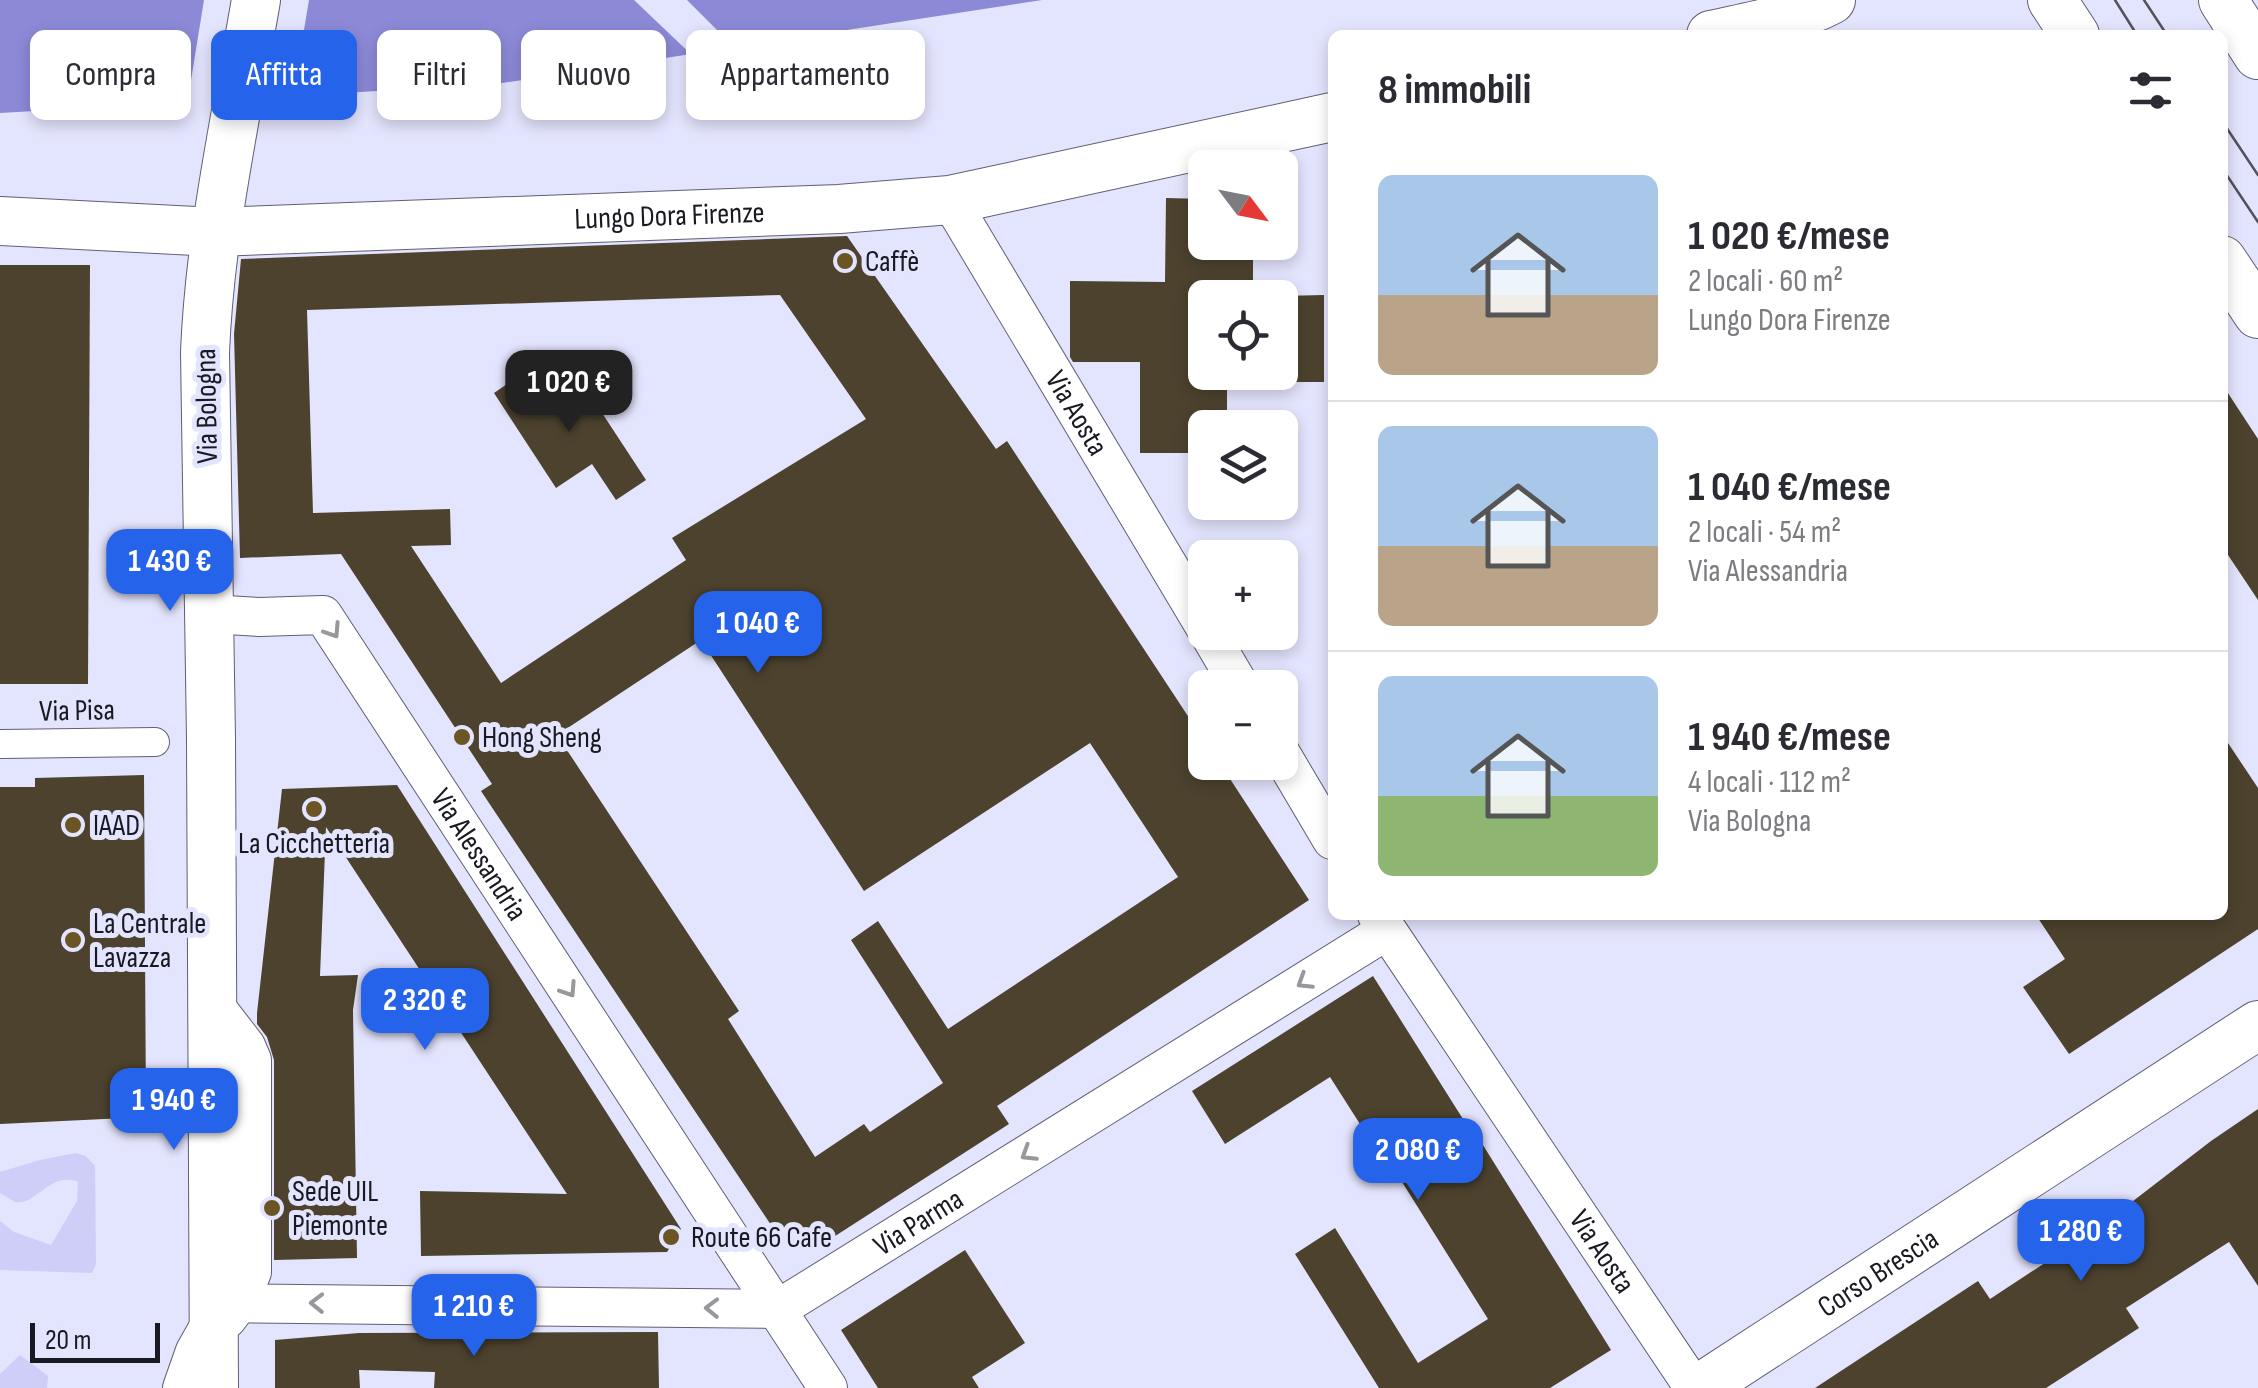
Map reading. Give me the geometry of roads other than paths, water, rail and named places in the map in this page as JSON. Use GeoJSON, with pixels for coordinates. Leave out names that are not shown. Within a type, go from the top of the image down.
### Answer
{"type":"FeatureCollection","features":[{"type":"Feature","properties":{"kind":"street","name":"Via Bologna"},"geometry":{"type":"LineString","coordinates":[[214,1388],[219,1316],[205,352],[215,232],[256,0]]}},
{"type":"Feature","properties":{"kind":"street"},"geometry":{"type":"LineString","coordinates":[[1731,30],[1831,0]]}},
{"type":"Feature","properties":{"kind":"street"},"geometry":{"type":"LineString","coordinates":[[2052,0],[2072,30]]}},
{"type":"Feature","properties":{"kind":"street"},"geometry":{"type":"LineString","coordinates":[[2223,0],[2258,55]]}},
{"type":"Feature","properties":{"kind":"street","name":"Lungo Dora Firenze"},"geometry":{"type":"LineString","coordinates":[[0,221],[215,232],[838,209],[950,200],[1328,118]]}},
{"type":"Feature","properties":{"kind":"street","name":"Via Aosta"},"geometry":{"type":"LineString","coordinates":[[950,200],[1188,598]]}},
{"type":"Feature","properties":{"kind":"street"},"geometry":{"type":"LineString","coordinates":[[2228,269],[2258,314]]}},
{"type":"Feature","properties":{"kind":"street","name":"Via Alessandria"},"geometry":{"type":"LineString","coordinates":[[209,614],[323,616],[828,1388]]}},
{"type":"Feature","properties":{"kind":"street","name":"Via Pisa"},"geometry":{"type":"LineString","coordinates":[[0,744],[156,742]]}},
{"type":"Feature","properties":{"kind":"street"},"geometry":{"type":"LineString","coordinates":[[1297,780],[1328,833]]}},
{"type":"Feature","properties":{"kind":"street","name":"Via Aosta"},"geometry":{"type":"LineString","coordinates":[[1382,923],[1697,1388]]}},
{"type":"Feature","properties":{"kind":"street","name":"Via Parma"},"geometry":{"type":"LineString","coordinates":[[778,1309],[1382,923]]}},
{"type":"Feature","properties":{"kind":"street","name":"Corso Brescia"},"geometry":{"type":"LineString","coordinates":[[1697,1388],[2258,1025]]}},
{"type":"Feature","properties":{"kind":"street"},"geometry":{"type":"LineString","coordinates":[[219,1316],[778,1309]]}},
{"type":"Feature","properties":{"kind":"street","name":"Via Bologna"},"geometry":{"type":"LineString","coordinates":[[182,1388],[195,1351],[219,1316]]}},
{"type":"Feature","properties":{"kind":"tram line"},"geometry":{"type":"LineString","coordinates":[[2115,0],[2134,30]]}},
{"type":"Feature","properties":{"kind":"tram line"},"geometry":{"type":"LineString","coordinates":[[2144,0],[2164,30]]}},
{"type":"Feature","properties":{"kind":"tram line"},"geometry":{"type":"LineString","coordinates":[[2228,130],[2258,175]]}},
{"type":"Feature","properties":{"kind":"tram line"},"geometry":{"type":"LineString","coordinates":[[2228,177],[2258,222]]}},
{"type":"Feature","properties":{"kind":"place","name":"Caffè"},"geometry":{"type":"Point","coordinates":[845,261]}},
{"type":"Feature","properties":{"kind":"place","name":"Hong Sheng"},"geometry":{"type":"Point","coordinates":[462,737]}},
{"type":"Feature","properties":{"kind":"place","name":"La Cicchetteria"},"geometry":{"type":"Point","coordinates":[314,809]}},
{"type":"Feature","properties":{"kind":"place","name":"IAAD"},"geometry":{"type":"Point","coordinates":[73,825]}},
{"type":"Feature","properties":{"kind":"place","name":"La Centrale Lavazza"},"geometry":{"type":"Point","coordinates":[73,940]}},
{"type":"Feature","properties":{"kind":"place","name":"Sede UIL Piemonte"},"geometry":{"type":"Point","coordinates":[272,1208]}},
{"type":"Feature","properties":{"kind":"place","name":"Route 66 Cafe"},"geometry":{"type":"Point","coordinates":[671,1237]}}]}
